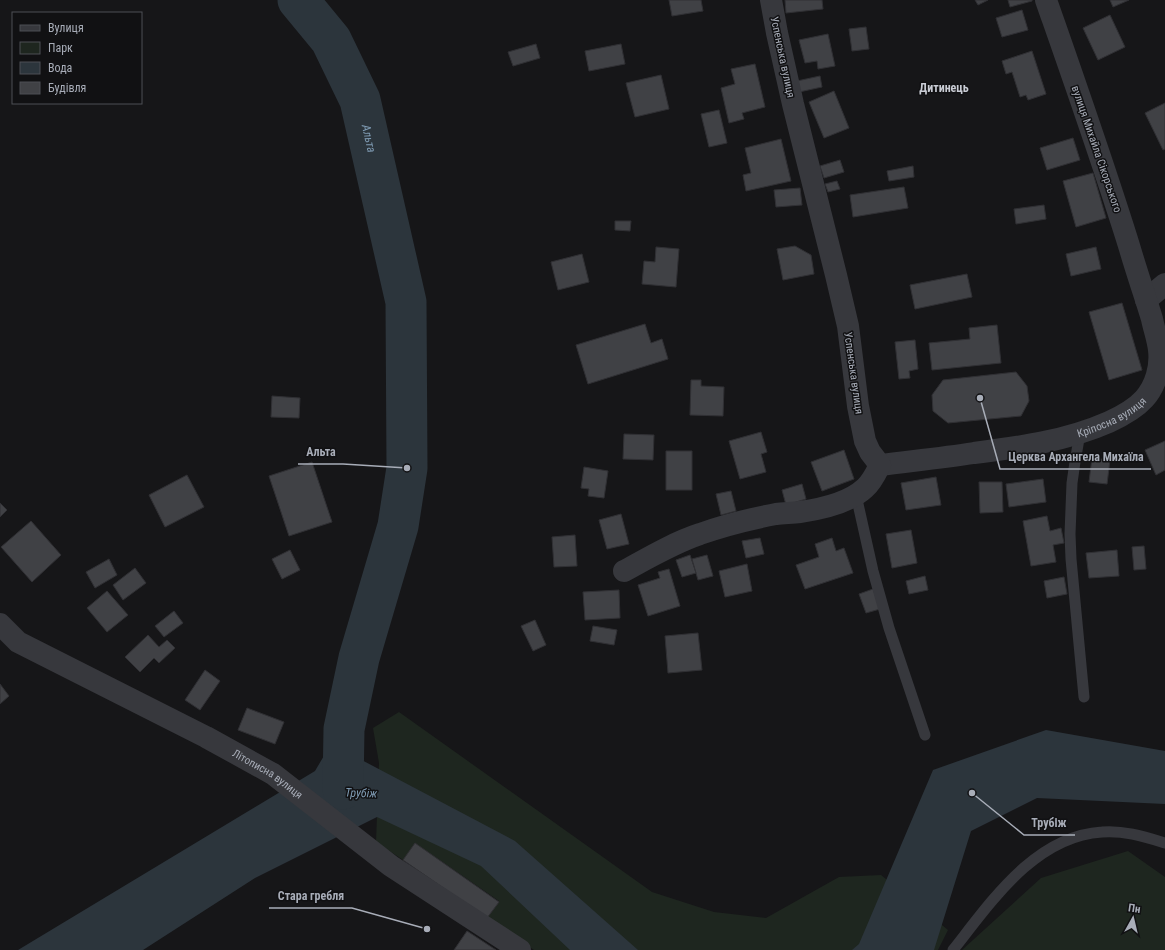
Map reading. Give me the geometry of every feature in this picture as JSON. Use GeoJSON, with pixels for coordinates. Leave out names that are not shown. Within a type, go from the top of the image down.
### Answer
{"type":"FeatureCollection","features":[{"type":"Feature","properties":{"kind":"street","name":"Успенська вулиця"},"geometry":{"type":"LineString","coordinates":[[771,0],[776,33],[843,306],[852,356],[864,441],[880,465]]}},
{"type":"Feature","properties":{"kind":"street","name":"вулиця Михайла Сікорського"},"geometry":{"type":"LineString","coordinates":[[1046,0],[1112,191],[1146,300]]}},
{"type":"Feature","properties":{"kind":"street"},"geometry":{"type":"LineString","coordinates":[[1146,300],[1165,284]]}},
{"type":"Feature","properties":{"kind":"street","name":"Кріпосна вулиця"},"geometry":{"type":"LineString","coordinates":[[880,465],[1018,448],[1052,441],[1080,433],[1113,420],[1135,408],[1145,398],[1153,386],[1160,362],[1160,349],[1146,300]]}},
{"type":"Feature","properties":{"kind":"street"},"geometry":{"type":"LineString","coordinates":[[624,571],[680,542],[699,534],[758,517],[814,510],[856,495],[866,488],[880,465]]}},
{"type":"Feature","properties":{"kind":"street","name":"Літописна вулиця"},"geometry":{"type":"LineString","coordinates":[[0,624],[18,642],[206,737],[273,774],[391,866],[520,950]]}},
{"type":"Feature","properties":{"kind":"lane"},"geometry":{"type":"LineString","coordinates":[[1080,433],[1074,462],[1070,534],[1071,560],[1084,697]]}},
{"type":"Feature","properties":{"kind":"lane"},"geometry":{"type":"LineString","coordinates":[[856,495],[873,571],[889,628],[925,735]]}},
{"type":"Feature","properties":{"kind":"lane"},"geometry":{"type":"LineString","coordinates":[[953,950],[1012,880],[1040,855],[1062,842],[1087,834],[1103,832],[1130,834],[1165,843]]}},
{"type":"Feature","properties":{"kind":"green space"},"geometry":{"type":"Polygon","coordinates":[[[399,712],[652,892],[714,912],[766,918],[839,877],[881,875],[948,930],[938,950],[534,950],[487,918],[499,901],[415,843],[403,860],[376,842],[379,763],[373,728],[399,712]]]}},
{"type":"Feature","properties":{"kind":"green space"},"geometry":{"type":"Polygon","coordinates":[[[1128,851],[1165,877],[1165,950],[962,950],[1041,878],[1128,851]]]}},
{"type":"Feature","properties":{"kind":"water"},"geometry":{"type":"Polygon","coordinates":[[[1046,730],[1165,751],[1165,804],[1037,798],[971,831],[934,950],[852,950],[859,944],[933,770],[1046,730]]]}},
{"type":"Feature","properties":{"kind":"water"},"geometry":{"type":"Polygon","coordinates":[[[338,732],[350,737],[356,757],[515,841],[638,950],[570,950],[481,866],[377,817],[255,878],[143,950],[18,950],[315,771],[338,732]]]}},
{"type":"Feature","properties":{"kind":"building"},"geometry":{"type":"Polygon","coordinates":[[[669,0],[701,0],[703,11],[672,16],[669,0]]]}},
{"type":"Feature","properties":{"kind":"building"},"geometry":{"type":"Polygon","coordinates":[[[785,0],[822,0],[823,9],[786,13],[785,0]]]}},
{"type":"Feature","properties":{"kind":"building"},"geometry":{"type":"Polygon","coordinates":[[[975,0],[988,0],[978,5],[975,0]]]}},
{"type":"Feature","properties":{"kind":"building"},"geometry":{"type":"Polygon","coordinates":[[[1008,0],[1032,0],[1032,1],[1010,7],[1008,0]]]}},
{"type":"Feature","properties":{"kind":"building"},"geometry":{"type":"Polygon","coordinates":[[[1110,0],[1129,0],[1113,7],[1110,0]]]}},
{"type":"Feature","properties":{"kind":"building"},"geometry":{"type":"Polygon","coordinates":[[[1022,10],[1028,30],[1002,37],[996,18],[1022,10]]]}},
{"type":"Feature","properties":{"kind":"building"},"geometry":{"type":"Polygon","coordinates":[[[1110,15],[1125,47],[1098,60],[1083,28],[1110,15]]]}},
{"type":"Feature","properties":{"kind":"building"},"geometry":{"type":"Polygon","coordinates":[[[866,27],[869,49],[852,51],[849,29],[866,27]]]}},
{"type":"Feature","properties":{"kind":"building"},"geometry":{"type":"Polygon","coordinates":[[[828,34],[835,66],[818,69],[817,61],[805,63],[799,40],[828,34]]]}},
{"type":"Feature","properties":{"kind":"building"},"geometry":{"type":"Polygon","coordinates":[[[536,44],[540,58],[513,66],[508,52],[536,44]]]}},
{"type":"Feature","properties":{"kind":"building"},"geometry":{"type":"Polygon","coordinates":[[[621,44],[625,64],[589,71],[585,51],[621,44]]]}},
{"type":"Feature","properties":{"kind":"building"},"geometry":{"type":"Polygon","coordinates":[[[1032,51],[1046,94],[1028,100],[1026,95],[1020,97],[1012,72],[1006,74],[1002,61],[1032,51]]]}},
{"type":"Feature","properties":{"kind":"building"},"geometry":{"type":"Polygon","coordinates":[[[755,64],[765,107],[742,113],[744,119],[729,123],[721,88],[735,84],[731,69],[755,64]]]}},
{"type":"Feature","properties":{"kind":"building"},"geometry":{"type":"Polygon","coordinates":[[[661,75],[669,109],[635,117],[626,83],[661,75]]]}},
{"type":"Feature","properties":{"kind":"building"},"geometry":{"type":"Polygon","coordinates":[[[820,76],[822,87],[799,92],[797,81],[820,76]]]}},
{"type":"Feature","properties":{"kind":"building"},"geometry":{"type":"Polygon","coordinates":[[[834,91],[849,128],[824,138],[809,102],[834,91]]]}},
{"type":"Feature","properties":{"kind":"building"},"geometry":{"type":"Polygon","coordinates":[[[1165,103],[1165,149],[1163,150],[1145,113],[1165,103]]]}},
{"type":"Feature","properties":{"kind":"building"},"geometry":{"type":"Polygon","coordinates":[[[719,110],[727,143],[709,147],[701,114],[719,110]]]}},
{"type":"Feature","properties":{"kind":"building"},"geometry":{"type":"Polygon","coordinates":[[[1073,138],[1080,160],[1047,170],[1040,148],[1073,138]]]}},
{"type":"Feature","properties":{"kind":"building"},"geometry":{"type":"Polygon","coordinates":[[[781,139],[791,181],[746,191],[743,175],[751,173],[745,148],[781,139]]]}},
{"type":"Feature","properties":{"kind":"building"},"geometry":{"type":"Polygon","coordinates":[[[840,160],[844,172],[824,178],[820,166],[840,160]]]}},
{"type":"Feature","properties":{"kind":"building"},"geometry":{"type":"Polygon","coordinates":[[[913,166],[914,177],[889,181],[887,171],[913,166]]]}},
{"type":"Feature","properties":{"kind":"building"},"geometry":{"type":"Polygon","coordinates":[[[1093,173],[1106,218],[1076,227],[1063,181],[1093,173]]]}},
{"type":"Feature","properties":{"kind":"building"},"geometry":{"type":"Polygon","coordinates":[[[837,181],[840,189],[828,192],[825,184],[837,181]]]}},
{"type":"Feature","properties":{"kind":"building"},"geometry":{"type":"Polygon","coordinates":[[[904,187],[908,208],[853,217],[850,195],[904,187]]]}},
{"type":"Feature","properties":{"kind":"building"},"geometry":{"type":"Polygon","coordinates":[[[800,188],[802,205],[776,207],[774,190],[800,188]]]}},
{"type":"Feature","properties":{"kind":"building"},"geometry":{"type":"Polygon","coordinates":[[[1044,205],[1046,219],[1016,224],[1014,209],[1044,205]]]}},
{"type":"Feature","properties":{"kind":"building"},"geometry":{"type":"Polygon","coordinates":[[[615,221],[631,221],[630,231],[615,230],[615,221]]]}},
{"type":"Feature","properties":{"kind":"building"},"geometry":{"type":"Polygon","coordinates":[[[795,246],[811,255],[814,274],[783,280],[777,249],[795,246]]]}},
{"type":"Feature","properties":{"kind":"building"},"geometry":{"type":"Polygon","coordinates":[[[656,247],[679,249],[676,287],[642,284],[644,261],[655,262],[656,247]]]}},
{"type":"Feature","properties":{"kind":"building"},"geometry":{"type":"Polygon","coordinates":[[[1096,247],[1101,269],[1071,276],[1066,254],[1096,247]]]}},
{"type":"Feature","properties":{"kind":"building"},"geometry":{"type":"Polygon","coordinates":[[[582,254],[589,282],[558,290],[551,262],[582,254]]]}},
{"type":"Feature","properties":{"kind":"building"},"geometry":{"type":"Polygon","coordinates":[[[967,274],[972,297],[915,309],[910,285],[967,274]]]}},
{"type":"Feature","properties":{"kind":"building"},"geometry":{"type":"Polygon","coordinates":[[[1122,303],[1142,370],[1109,380],[1089,312],[1122,303]]]}},
{"type":"Feature","properties":{"kind":"building"},"geometry":{"type":"Polygon","coordinates":[[[645,324],[651,343],[662,339],[668,359],[588,384],[576,345],[645,324]]]}},
{"type":"Feature","properties":{"kind":"building"},"geometry":{"type":"Polygon","coordinates":[[[997,325],[1001,363],[932,370],[929,343],[970,339],[969,328],[997,325]]]}},
{"type":"Feature","properties":{"kind":"building"},"geometry":{"type":"Polygon","coordinates":[[[915,340],[918,369],[909,371],[910,378],[899,379],[895,342],[915,340]]]}},
{"type":"Feature","properties":{"kind":"building"},"geometry":{"type":"Polygon","coordinates":[[[1016,372],[1027,386],[1029,401],[1021,416],[948,423],[933,411],[932,395],[943,380],[1016,372]]]}},
{"type":"Feature","properties":{"kind":"building"},"geometry":{"type":"Polygon","coordinates":[[[691,380],[701,380],[701,386],[724,387],[723,416],[690,415],[691,380]]]}},
{"type":"Feature","properties":{"kind":"building"},"geometry":{"type":"Polygon","coordinates":[[[272,396],[300,398],[299,418],[271,417],[272,396]]]}},
{"type":"Feature","properties":{"kind":"building"},"geometry":{"type":"Polygon","coordinates":[[[761,432],[767,452],[761,454],[766,472],[740,479],[729,441],[761,432]]]}},
{"type":"Feature","properties":{"kind":"building"},"geometry":{"type":"Polygon","coordinates":[[[624,434],[654,435],[653,460],[623,459],[624,434]]]}},
{"type":"Feature","properties":{"kind":"building"},"geometry":{"type":"Polygon","coordinates":[[[1165,441],[1165,470],[1156,475],[1145,450],[1165,441]]]}},
{"type":"Feature","properties":{"kind":"building"},"geometry":{"type":"Polygon","coordinates":[[[844,450],[854,479],[822,491],[811,462],[844,450]]]}},
{"type":"Feature","properties":{"kind":"building"},"geometry":{"type":"Polygon","coordinates":[[[666,451],[692,451],[692,490],[666,490],[666,451]]]}},
{"type":"Feature","properties":{"kind":"building"},"geometry":{"type":"Polygon","coordinates":[[[1092,458],[1110,460],[1107,484],[1089,482],[1092,458]]]}},
{"type":"Feature","properties":{"kind":"building"},"geometry":{"type":"Polygon","coordinates":[[[312,462],[332,522],[289,536],[269,476],[312,462]]]}},
{"type":"Feature","properties":{"kind":"building"},"geometry":{"type":"Polygon","coordinates":[[[584,467],[608,471],[604,498],[588,496],[589,489],[581,488],[584,467]]]}},
{"type":"Feature","properties":{"kind":"building"},"geometry":{"type":"Polygon","coordinates":[[[187,475],[204,507],[165,527],[149,495],[187,475]]]}},
{"type":"Feature","properties":{"kind":"building"},"geometry":{"type":"Polygon","coordinates":[[[936,477],[941,505],[906,510],[901,483],[936,477]]]}},
{"type":"Feature","properties":{"kind":"building"},"geometry":{"type":"Polygon","coordinates":[[[1043,479],[1046,502],[1009,507],[1006,484],[1043,479]]]}},
{"type":"Feature","properties":{"kind":"building"},"geometry":{"type":"Polygon","coordinates":[[[979,482],[1002,482],[1003,512],[980,513],[979,482]]]}},
{"type":"Feature","properties":{"kind":"building"},"geometry":{"type":"Polygon","coordinates":[[[802,484],[806,499],[786,505],[782,490],[802,484]]]}},
{"type":"Feature","properties":{"kind":"building"},"geometry":{"type":"Polygon","coordinates":[[[731,491],[736,511],[721,515],[716,494],[731,491]]]}},
{"type":"Feature","properties":{"kind":"building"},"geometry":{"type":"Polygon","coordinates":[[[0,503],[7,510],[0,517],[0,503]]]}},
{"type":"Feature","properties":{"kind":"building"},"geometry":{"type":"Polygon","coordinates":[[[621,514],[629,544],[607,549],[599,520],[621,514]]]}},
{"type":"Feature","properties":{"kind":"building"},"geometry":{"type":"Polygon","coordinates":[[[1047,516],[1050,531],[1061,528],[1064,543],[1053,545],[1056,562],[1031,566],[1023,521],[1047,516]]]}},
{"type":"Feature","properties":{"kind":"building"},"geometry":{"type":"Polygon","coordinates":[[[31,521],[61,555],[32,582],[1,547],[31,521]]]}},
{"type":"Feature","properties":{"kind":"building"},"geometry":{"type":"Polygon","coordinates":[[[911,530],[917,563],[892,568],[886,534],[911,530]]]}},
{"type":"Feature","properties":{"kind":"building"},"geometry":{"type":"Polygon","coordinates":[[[575,535],[577,566],[554,567],[552,537],[575,535]]]}},
{"type":"Feature","properties":{"kind":"building"},"geometry":{"type":"Polygon","coordinates":[[[760,538],[764,554],[746,558],[742,541],[760,538]]]}},
{"type":"Feature","properties":{"kind":"building"},"geometry":{"type":"Polygon","coordinates":[[[832,538],[836,551],[844,548],[853,573],[805,589],[796,565],[819,557],[815,544],[832,538]]]}},
{"type":"Feature","properties":{"kind":"building"},"geometry":{"type":"Polygon","coordinates":[[[1144,546],[1146,569],[1134,570],[1132,547],[1144,546]]]}},
{"type":"Feature","properties":{"kind":"building"},"geometry":{"type":"Polygon","coordinates":[[[290,550],[300,570],[282,579],[272,559],[290,550]]]}},
{"type":"Feature","properties":{"kind":"building"},"geometry":{"type":"Polygon","coordinates":[[[1117,550],[1119,576],[1089,578],[1086,553],[1117,550]]]}},
{"type":"Feature","properties":{"kind":"building"},"geometry":{"type":"Polygon","coordinates":[[[690,555],[696,573],[682,577],[676,560],[690,555]]]}},
{"type":"Feature","properties":{"kind":"building"},"geometry":{"type":"Polygon","coordinates":[[[707,555],[713,576],[698,580],[692,559],[707,555]]]}},
{"type":"Feature","properties":{"kind":"building"},"geometry":{"type":"Polygon","coordinates":[[[109,559],[117,575],[95,588],[86,572],[109,559]]]}},
{"type":"Feature","properties":{"kind":"building"},"geometry":{"type":"Polygon","coordinates":[[[747,564],[752,591],[725,597],[719,571],[747,564]]]}},
{"type":"Feature","properties":{"kind":"building"},"geometry":{"type":"Polygon","coordinates":[[[135,568],[146,583],[123,600],[113,585],[135,568]]]}},
{"type":"Feature","properties":{"kind":"building"},"geometry":{"type":"Polygon","coordinates":[[[669,569],[680,606],[648,616],[638,585],[660,578],[658,572],[669,569]]]}},
{"type":"Feature","properties":{"kind":"building"},"geometry":{"type":"Polygon","coordinates":[[[925,576],[928,590],[909,594],[906,581],[925,576]]]}},
{"type":"Feature","properties":{"kind":"building"},"geometry":{"type":"Polygon","coordinates":[[[1064,577],[1067,594],[1047,598],[1044,581],[1064,577]]]}},
{"type":"Feature","properties":{"kind":"building"},"geometry":{"type":"Polygon","coordinates":[[[873,589],[880,609],[866,613],[859,594],[873,589]]]}},
{"type":"Feature","properties":{"kind":"building"},"geometry":{"type":"Polygon","coordinates":[[[619,590],[620,618],[585,620],[583,592],[619,590]]]}},
{"type":"Feature","properties":{"kind":"building"},"geometry":{"type":"Polygon","coordinates":[[[107,591],[128,615],[107,632],[87,608],[107,591]]]}},
{"type":"Feature","properties":{"kind":"building"},"geometry":{"type":"Polygon","coordinates":[[[174,611],[183,623],[164,637],[155,626],[174,611]]]}},
{"type":"Feature","properties":{"kind":"building"},"geometry":{"type":"Polygon","coordinates":[[[535,620],[546,645],[533,651],[521,626],[535,620]]]}},
{"type":"Feature","properties":{"kind":"building"},"geometry":{"type":"Polygon","coordinates":[[[593,626],[617,630],[614,645],[590,641],[593,626]]]}},
{"type":"Feature","properties":{"kind":"building"},"geometry":{"type":"Polygon","coordinates":[[[698,633],[702,670],[668,673],[665,636],[698,633]]]}},
{"type":"Feature","properties":{"kind":"building"},"geometry":{"type":"Polygon","coordinates":[[[148,635],[159,647],[167,640],[175,648],[159,663],[154,658],[140,672],[125,657],[148,635]]]}},
{"type":"Feature","properties":{"kind":"building"},"geometry":{"type":"Polygon","coordinates":[[[205,670],[220,681],[200,710],[185,700],[205,670]]]}},
{"type":"Feature","properties":{"kind":"building"},"geometry":{"type":"Polygon","coordinates":[[[0,684],[9,696],[0,704],[0,684]]]}},
{"type":"Feature","properties":{"kind":"building"},"geometry":{"type":"Polygon","coordinates":[[[247,708],[284,722],[275,744],[238,730],[247,708]]]}},
{"type":"Feature","properties":{"kind":"building"},"geometry":{"type":"Polygon","coordinates":[[[415,843],[499,902],[487,918],[403,860],[415,843]]]}},
{"type":"Feature","properties":{"kind":"building"},"geometry":{"type":"Polygon","coordinates":[[[467,931],[496,950],[454,950],[467,931]]]}},
{"type":"Feature","properties":{"kind":"waterway","name":"Альта"},"geometry":{"type":"LineString","coordinates":[[298,0],[331,40],[360,100],[406,302],[407,468],[398,526],[359,658],[344,729],[343,789]]}},
{"type":"Feature","properties":{"kind":"place","name":"Церква Архангела Михаїла"},"geometry":{"type":"Point","coordinates":[980,398]}},
{"type":"Feature","properties":{"kind":"place","name":"Альта"},"geometry":{"type":"Point","coordinates":[407,468]}},
{"type":"Feature","properties":{"kind":"place","name":"Трубіж"},"geometry":{"type":"Point","coordinates":[972,793]}},
{"type":"Feature","properties":{"kind":"place","name":"Стара гребля"},"geometry":{"type":"Point","coordinates":[427,929]}},
{"type":"Feature","properties":{"kind":"district","name":"Дитинець"},"geometry":{"type":"Point","coordinates":[944,88]}}]}
